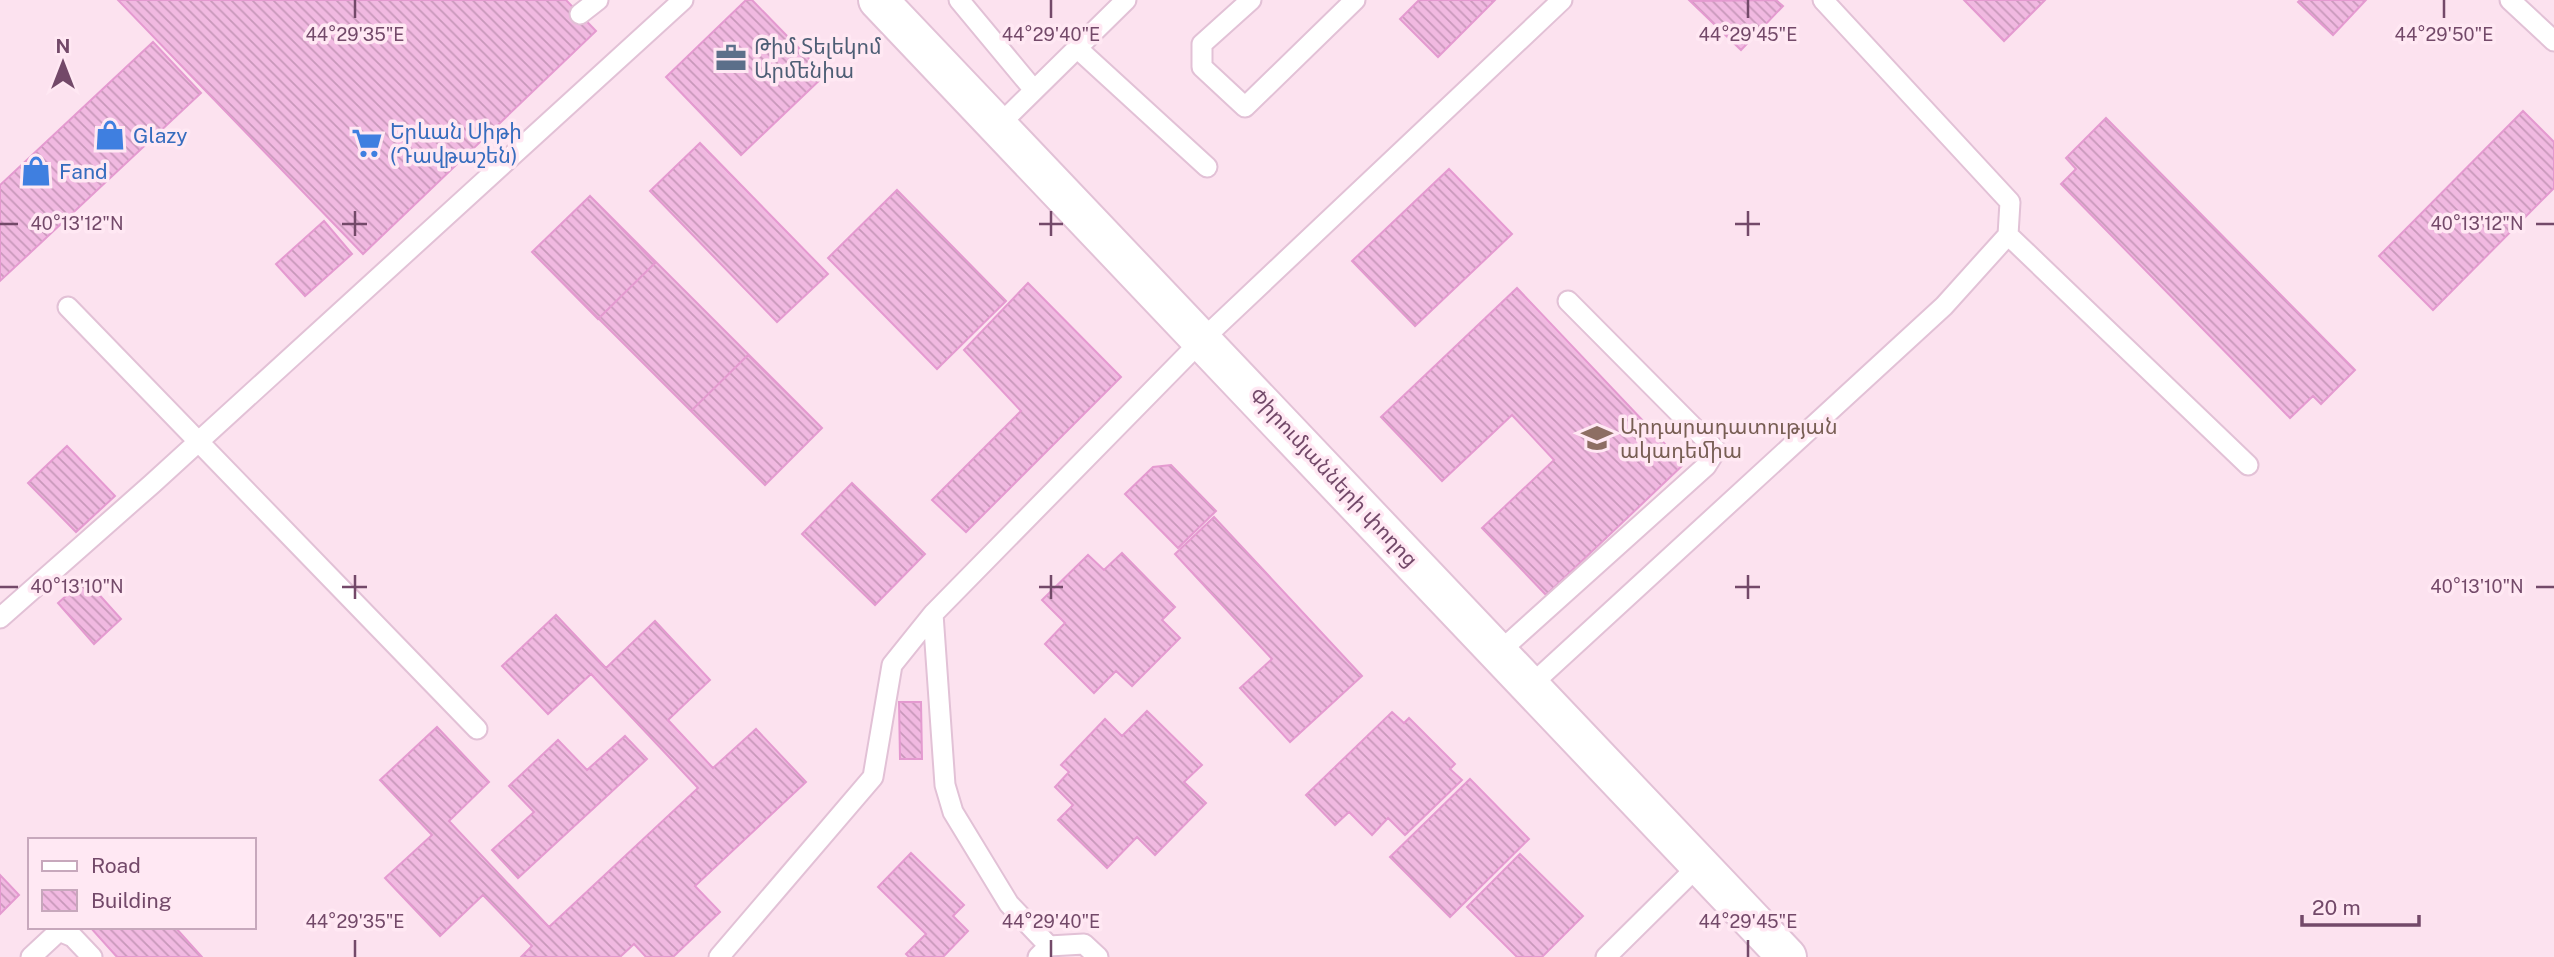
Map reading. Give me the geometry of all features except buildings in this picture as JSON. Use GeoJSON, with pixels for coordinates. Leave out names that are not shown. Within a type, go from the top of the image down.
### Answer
{"type":"FeatureCollection","features":[{"type":"Feature","properties":{"kind":"street","name":"Փիրումյանների փողոց"},"geometry":{"type":"LineString","coordinates":[[878,0],[1787,957]]}},
{"type":"Feature","properties":{"kind":"lane"},"geometry":{"type":"LineString","coordinates":[[580,14],[598,0]]}},
{"type":"Feature","properties":{"kind":"lane"},"geometry":{"type":"LineString","coordinates":[[0,618],[198,442],[683,0]]}},
{"type":"Feature","properties":{"kind":"lane"},"geometry":{"type":"LineString","coordinates":[[958,0],[1034,90]]}},
{"type":"Feature","properties":{"kind":"lane"},"geometry":{"type":"LineString","coordinates":[[998,125],[1126,0]]}},
{"type":"Feature","properties":{"kind":"lane"},"geometry":{"type":"LineString","coordinates":[[1251,0],[1202,44],[1202,67],[1245,107],[1355,0]]}},
{"type":"Feature","properties":{"kind":"lane"},"geometry":{"type":"LineString","coordinates":[[719,957],[873,777],[892,665],[933,614],[1203,340],[1562,0]]}},
{"type":"Feature","properties":{"kind":"lane"},"geometry":{"type":"LineString","coordinates":[[1531,685],[1944,306],[2008,235],[2010,202],[1823,0]]}},
{"type":"Feature","properties":{"kind":"lane"},"geometry":{"type":"LineString","coordinates":[[2510,0],[2554,41]]}},
{"type":"Feature","properties":{"kind":"lane"},"geometry":{"type":"LineString","coordinates":[[1077,48],[1207,167]]}},
{"type":"Feature","properties":{"kind":"lane"},"geometry":{"type":"LineString","coordinates":[[2008,235],[2248,465]]}},
{"type":"Feature","properties":{"kind":"lane"},"geometry":{"type":"LineString","coordinates":[[1499,652],[1706,466],[1716,450],[1568,302]]}},
{"type":"Feature","properties":{"kind":"lane"},"geometry":{"type":"LineString","coordinates":[[68,307],[477,729]]}},
{"type":"Feature","properties":{"kind":"lane"},"geometry":{"type":"LineString","coordinates":[[933,614],[944,785],[953,812],[1009,904],[1044,952],[1084,944],[1098,957]]}},
{"type":"Feature","properties":{"kind":"lane"},"geometry":{"type":"LineString","coordinates":[[1606,957],[1699,865]]}},
{"type":"Feature","properties":{"kind":"lane"},"geometry":{"type":"LineString","coordinates":[[31,957],[58,931],[73,937],[92,957]]}},
{"type":"Feature","properties":{"kind":"place","name":"Թիմ Տելեկոմ Արմենիա"},"geometry":{"type":"Point","coordinates":[731,58]}},
{"type":"Feature","properties":{"kind":"place","name":"Glazy"},"geometry":{"type":"Point","coordinates":[110,135]}},
{"type":"Feature","properties":{"kind":"place","name":"Երևան Սիթի (Դավթաշեն)"},"geometry":{"type":"Point","coordinates":[367,143]}},
{"type":"Feature","properties":{"kind":"place","name":"Fand"},"geometry":{"type":"Point","coordinates":[36,171]}},
{"type":"Feature","properties":{"kind":"place","name":"Արդարադատության ակադեմիա"},"geometry":{"type":"Point","coordinates":[1597,438]}}]}
